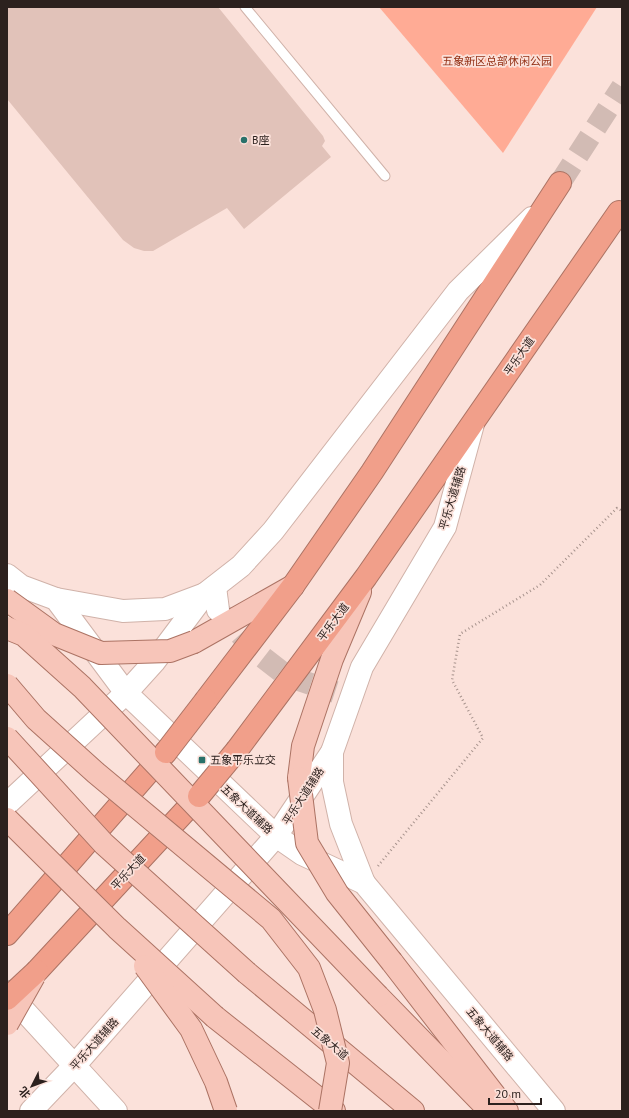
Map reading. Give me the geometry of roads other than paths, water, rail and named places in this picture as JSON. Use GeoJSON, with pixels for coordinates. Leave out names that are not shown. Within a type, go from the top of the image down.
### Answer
{"type":"FeatureCollection","features":[{"type":"Feature","properties":{"kind":"highway"},"geometry":{"type":"LineString","coordinates":[[7,934],[166,752],[293,586],[372,472],[560,183]]}},
{"type":"Feature","properties":{"kind":"highway","name":"平乐大道"},"geometry":{"type":"LineString","coordinates":[[7,999],[37,971],[199,796],[237,750],[366,577],[619,212]]}},
{"type":"Feature","properties":{"kind":"main road"},"geometry":{"type":"LineString","coordinates":[[366,577],[332,659],[303,746],[299,778],[307,843],[337,893],[506,1111]]}},
{"type":"Feature","properties":{"kind":"main road"},"geometry":{"type":"LineString","coordinates":[[7,600],[54,634],[101,653],[170,650],[194,642],[293,586]]}},
{"type":"Feature","properties":{"kind":"main road"},"geometry":{"type":"LineString","coordinates":[[7,628],[24,635],[82,687],[490,1111]]}},
{"type":"Feature","properties":{"kind":"main road"},"geometry":{"type":"LineString","coordinates":[[7,685],[36,719],[96,773],[271,919],[309,968],[325,1010],[338,1063],[330,1111]]}},
{"type":"Feature","properties":{"kind":"main road","name":"五象大道"},"geometry":{"type":"LineString","coordinates":[[7,738],[104,844],[247,973],[413,1111]]}},
{"type":"Feature","properties":{"kind":"main road"},"geometry":{"type":"LineString","coordinates":[[8,817],[116,928],[215,1017],[334,1111]]}},
{"type":"Feature","properties":{"kind":"main road"},"geometry":{"type":"LineString","coordinates":[[116,928],[191,1029],[216,1082],[226,1111]]}},
{"type":"Feature","properties":{"kind":"main road"},"geometry":{"type":"LineString","coordinates":[[7,1024],[37,971]]}},
{"type":"Feature","properties":{"kind":"street"},"geometry":{"type":"LineString","coordinates":[[8,817],[126,694],[273,531],[458,291],[545,205]]}},
{"type":"Feature","properties":{"kind":"street","name":"平乐大道辅路"},"geometry":{"type":"LineString","coordinates":[[31,1111],[74,1066],[276,836],[332,752],[344,692],[362,667],[445,527],[474,421]]}},
{"type":"Feature","properties":{"kind":"street"},"geometry":{"type":"LineString","coordinates":[[7,575],[21,586],[56,599],[123,611],[166,610],[213,597]]}},
{"type":"Feature","properties":{"kind":"street","name":"五象大道辅路"},"geometry":{"type":"LineString","coordinates":[[56,599],[126,694],[276,836],[302,854],[364,883],[554,1111]]}},
{"type":"Feature","properties":{"kind":"street"},"geometry":{"type":"LineString","coordinates":[[332,752],[332,782],[342,824],[364,883]]}},
{"type":"Feature","properties":{"kind":"street"},"geometry":{"type":"LineString","coordinates":[[7,992],[116,1111]]}},
{"type":"Feature","properties":{"kind":"lane"},"geometry":{"type":"LineString","coordinates":[[245,7],[385,176]]}},
{"type":"Feature","properties":{"kind":"tunnel"},"geometry":{"type":"LineString","coordinates":[[560,183],[622,87]]}},
{"type":"Feature","properties":{"kind":"tunnel"},"geometry":{"type":"LineString","coordinates":[[218,610],[256,652],[287,676],[335,692]]}},
{"type":"Feature","properties":{"kind":"place","name":"B座"},"geometry":{"type":"Point","coordinates":[244,140]}},
{"type":"Feature","properties":{"kind":"place","name":"五象平乐立交"},"geometry":{"type":"Point","coordinates":[202,760]}},
{"type":"Feature","properties":{"kind":"park label","name":"五象新区总部休闲公园"},"geometry":{"type":"Point","coordinates":[497,61]}}]}
